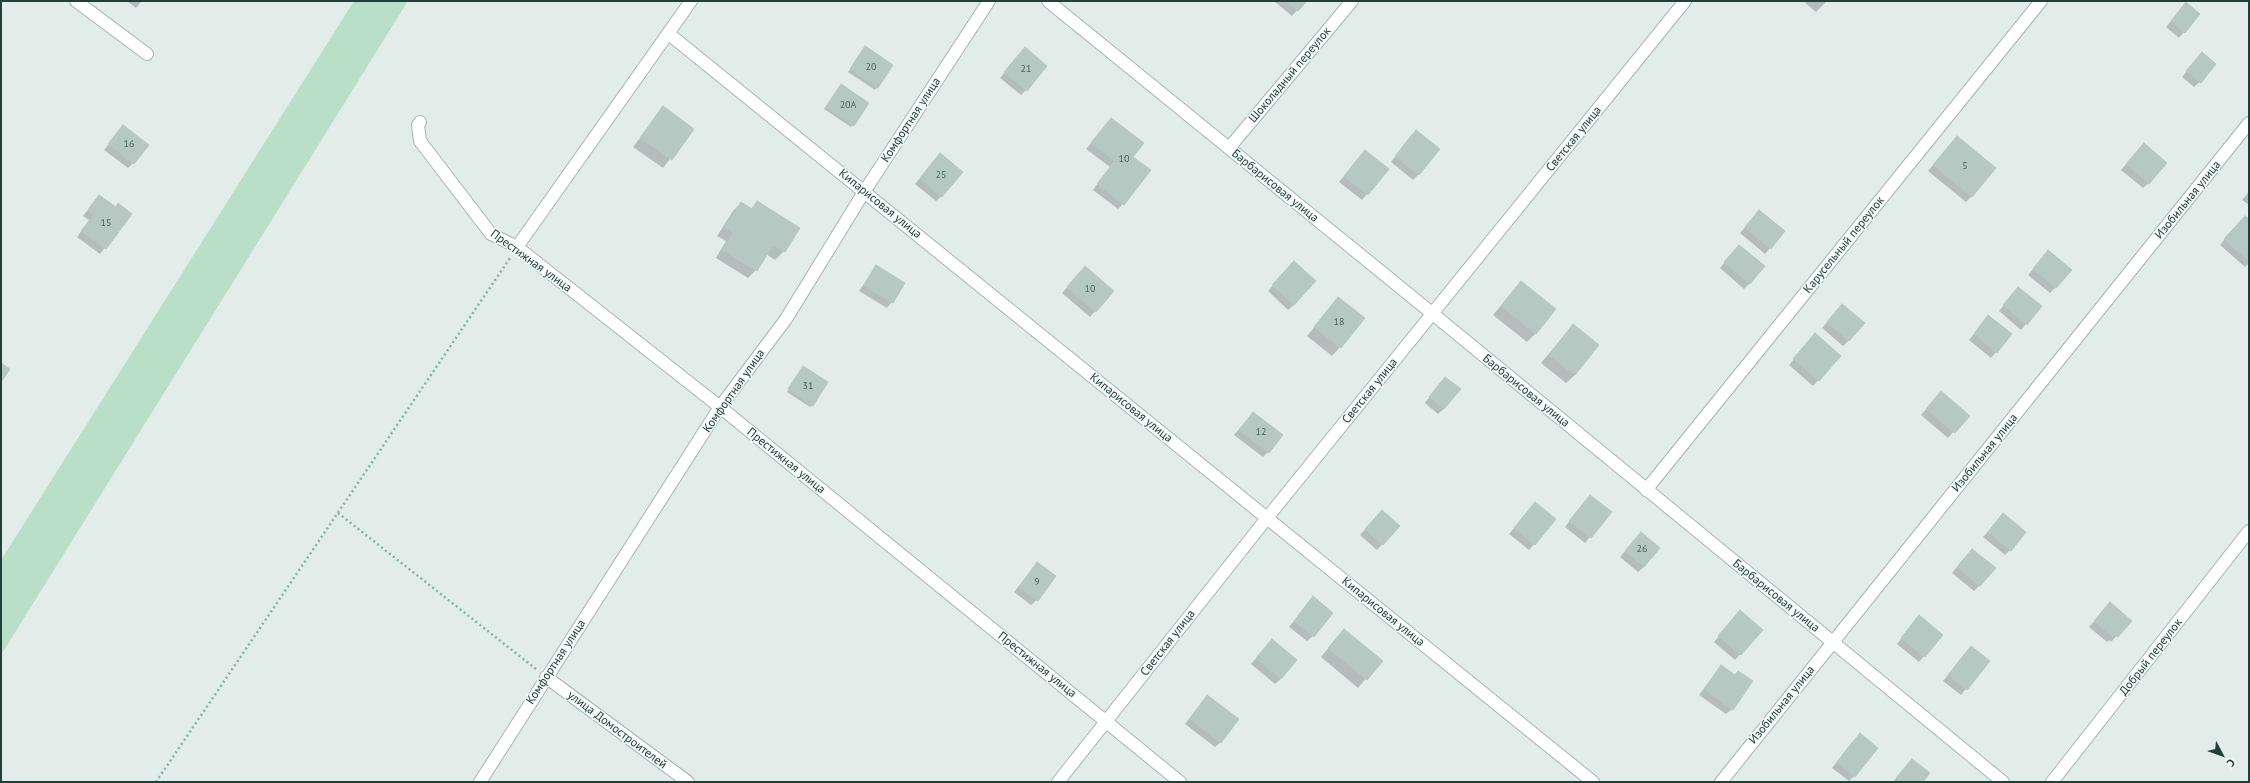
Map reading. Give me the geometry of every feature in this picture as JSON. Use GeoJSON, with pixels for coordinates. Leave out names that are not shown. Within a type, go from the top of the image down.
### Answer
{"type":"FeatureCollection","features":[{"type":"Feature","properties":{"kind":"street"},"geometry":{"type":"LineString","coordinates":[[76,1],[147,54]]}},
{"type":"Feature","properties":{"kind":"street"},"geometry":{"type":"LineString","coordinates":[[517,247],[691,1]]}},
{"type":"Feature","properties":{"kind":"street","name":"Комфортная улица"},"geometry":{"type":"LineString","coordinates":[[480,782],[720,407],[786,319],[864,192],[989,1]]}},
{"type":"Feature","properties":{"kind":"street","name":"Барбарисовая улица"},"geometry":{"type":"LineString","coordinates":[[1048,1],[2003,782]]}},
{"type":"Feature","properties":{"kind":"street","name":"Шоколадный переулок"},"geometry":{"type":"LineString","coordinates":[[1229,148],[1352,1]]}},
{"type":"Feature","properties":{"kind":"street","name":"Светская улица"},"geometry":{"type":"LineString","coordinates":[[1058,782],[1267,518],[1685,1]]}},
{"type":"Feature","properties":{"kind":"street","name":"Карусельный переулок"},"geometry":{"type":"LineString","coordinates":[[1646,490],[2041,1]]}},
{"type":"Feature","properties":{"kind":"street","name":"Кипарисовая улица"},"geometry":{"type":"LineString","coordinates":[[669,34],[1593,782]]}},
{"type":"Feature","properties":{"kind":"street","name":"Престижная улица"},"geometry":{"type":"LineString","coordinates":[[420,122],[418,125],[420,141],[491,234],[517,247],[720,407],[1180,782]]}},
{"type":"Feature","properties":{"kind":"street","name":"Изобильная улица"},"geometry":{"type":"LineString","coordinates":[[1721,782],[2249,123]]}},
{"type":"Feature","properties":{"kind":"street","name":"Добрый переулок"},"geometry":{"type":"LineString","coordinates":[[2052,782],[2249,532]]}},
{"type":"Feature","properties":{"kind":"street","name":"улица Домостроителей"},"geometry":{"type":"LineString","coordinates":[[546,677],[688,782]]}},
{"type":"Feature","properties":{"kind":"path"},"geometry":{"type":"LineString","coordinates":[[156,782],[517,247]]}},
{"type":"Feature","properties":{"kind":"path"},"geometry":{"type":"LineString","coordinates":[[338,513],[546,677]]}},
{"type":"Feature","properties":{"kind":"green space"},"geometry":{"type":"Polygon","coordinates":[[[354,1],[408,1],[1,655],[1,560],[354,1]]]}},
{"type":"Feature","properties":{"kind":"building"},"geometry":{"type":"Polygon","coordinates":[[[1285,1],[1307,1],[1298,11],[1285,1]]]}},
{"type":"Feature","properties":{"kind":"building"},"geometry":{"type":"Polygon","coordinates":[[[2186,2],[2200,14],[2185,33],[2171,21],[2186,2]]]}},
{"type":"Feature","properties":{"kind":"building"},"geometry":{"type":"Polygon","coordinates":[[[865,46],[893,65],[878,88],[850,69],[865,46]]]}},
{"type":"Feature","properties":{"kind":"building"},"geometry":{"type":"Polygon","coordinates":[[[1025,47],[1047,66],[1027,91],[1004,72],[1025,47]]]}},
{"type":"Feature","properties":{"kind":"building"},"geometry":{"type":"Polygon","coordinates":[[[2202,52],[2216,64],[2201,83],[2186,71],[2202,52]]]}},
{"type":"Feature","properties":{"kind":"building"},"geometry":{"type":"Polygon","coordinates":[[[841,84],[869,103],[854,126],[826,107],[841,84]]]}},
{"type":"Feature","properties":{"kind":"building"},"geometry":{"type":"Polygon","coordinates":[[[663,106],[694,129],[672,160],[640,138],[663,106]]]}},
{"type":"Feature","properties":{"kind":"building"},"geometry":{"type":"Polygon","coordinates":[[[1111,118],[1144,143],[1133,157],[1151,170],[1124,205],[1097,184],[1115,161],[1091,143],[1111,118]]]}},
{"type":"Feature","properties":{"kind":"building"},"geometry":{"type":"Polygon","coordinates":[[[123,125],[149,145],[134,164],[108,144],[123,125]]]}},
{"type":"Feature","properties":{"kind":"building"},"geometry":{"type":"Polygon","coordinates":[[[1416,130],[1440,149],[1419,175],[1395,156],[1416,130]]]}},
{"type":"Feature","properties":{"kind":"building"},"geometry":{"type":"Polygon","coordinates":[[[1957,136],[1996,168],[1972,197],[1933,165],[1957,136]]]}},
{"type":"Feature","properties":{"kind":"building"},"geometry":{"type":"Polygon","coordinates":[[[2144,143],[2167,163],[2149,184],[2126,164],[2144,143]]]}},
{"type":"Feature","properties":{"kind":"building"},"geometry":{"type":"Polygon","coordinates":[[[1365,150],[1389,169],[1368,195],[1344,176],[1365,150]]]}},
{"type":"Feature","properties":{"kind":"building"},"geometry":{"type":"Polygon","coordinates":[[[940,153],[963,172],[942,197],[920,178],[940,153]]]}},
{"type":"Feature","properties":{"kind":"building"},"geometry":{"type":"Polygon","coordinates":[[[99,195],[116,207],[118,203],[132,214],[106,249],[81,231],[94,215],[88,210],[99,195]]]}},
{"type":"Feature","properties":{"kind":"building"},"geometry":{"type":"Polygon","coordinates":[[[757,201],[800,228],[785,252],[773,245],[757,271],[723,250],[733,233],[725,227],[741,202],[752,209],[757,201]]]}},
{"type":"Feature","properties":{"kind":"building"},"geometry":{"type":"Polygon","coordinates":[[[1759,210],[1785,231],[1771,249],[1745,227],[1759,210]]]}},
{"type":"Feature","properties":{"kind":"building"},"geometry":{"type":"Polygon","coordinates":[[[2245,216],[2249,219],[2249,261],[2224,239],[2245,216]]]}},
{"type":"Feature","properties":{"kind":"building"},"geometry":{"type":"Polygon","coordinates":[[[1739,245],[1765,266],[1750,284],[1724,262],[1739,245]]]}},
{"type":"Feature","properties":{"kind":"building"},"geometry":{"type":"Polygon","coordinates":[[[2048,250],[2072,270],[2056,288],[2033,269],[2048,250]]]}},
{"type":"Feature","properties":{"kind":"building"},"geometry":{"type":"Polygon","coordinates":[[[1294,261],[1316,281],[1294,305],[1272,285],[1294,261]]]}},
{"type":"Feature","properties":{"kind":"building"},"geometry":{"type":"Polygon","coordinates":[[[876,265],[905,283],[893,303],[864,285],[876,265]]]}},
{"type":"Feature","properties":{"kind":"building"},"geometry":{"type":"Polygon","coordinates":[[[1085,266],[1114,291],[1096,312],[1067,287],[1085,266]]]}},
{"type":"Feature","properties":{"kind":"building"},"geometry":{"type":"Polygon","coordinates":[[[1521,281],[1556,309],[1536,334],[1501,306],[1521,281]]]}},
{"type":"Feature","properties":{"kind":"building"},"geometry":{"type":"Polygon","coordinates":[[[2018,287],[2042,306],[2027,325],[2003,305],[2018,287]]]}},
{"type":"Feature","properties":{"kind":"building"},"geometry":{"type":"Polygon","coordinates":[[[1338,297],[1365,318],[1341,348],[1314,327],[1338,297]]]}},
{"type":"Feature","properties":{"kind":"building"},"geometry":{"type":"Polygon","coordinates":[[[1842,304],[1865,323],[1849,341],[1827,322],[1842,304]]]}},
{"type":"Feature","properties":{"kind":"building"},"geometry":{"type":"Polygon","coordinates":[[[1988,315],[2012,334],[1997,353],[1974,334],[1988,315]]]}},
{"type":"Feature","properties":{"kind":"building"},"geometry":{"type":"Polygon","coordinates":[[[1573,324],[1599,345],[1575,375],[1549,355],[1573,324]]]}},
{"type":"Feature","properties":{"kind":"building"},"geometry":{"type":"Polygon","coordinates":[[[1815,333],[1841,356],[1819,381],[1793,359],[1815,333]]]}},
{"type":"Feature","properties":{"kind":"building"},"geometry":{"type":"Polygon","coordinates":[[[1,363],[10,369],[1,382],[1,363]]]}},
{"type":"Feature","properties":{"kind":"building"},"geometry":{"type":"Polygon","coordinates":[[[803,366],[828,382],[813,406],[788,389],[803,366]]]}},
{"type":"Feature","properties":{"kind":"building"},"geometry":{"type":"Polygon","coordinates":[[[1445,377],[1461,389],[1444,409],[1429,397],[1445,377]]]}},
{"type":"Feature","properties":{"kind":"building"},"geometry":{"type":"Polygon","coordinates":[[[1941,391],[1970,416],[1955,433],[1926,409],[1941,391]]]}},
{"type":"Feature","properties":{"kind":"building"},"geometry":{"type":"Polygon","coordinates":[[[1253,412],[1283,435],[1269,453],[1239,430],[1253,412]]]}},
{"type":"Feature","properties":{"kind":"building"},"geometry":{"type":"Polygon","coordinates":[[[1590,495],[1612,512],[1591,538],[1569,521],[1590,495]]]}},
{"type":"Feature","properties":{"kind":"building"},"geometry":{"type":"Polygon","coordinates":[[[1535,502],[1556,519],[1535,545],[1514,528],[1535,502]]]}},
{"type":"Feature","properties":{"kind":"building"},"geometry":{"type":"Polygon","coordinates":[[[1382,510],[1400,526],[1383,545],[1365,529],[1382,510]]]}},
{"type":"Feature","properties":{"kind":"building"},"geometry":{"type":"Polygon","coordinates":[[[2003,513],[2026,532],[2011,551],[1988,532],[2003,513]]]}},
{"type":"Feature","properties":{"kind":"building"},"geometry":{"type":"Polygon","coordinates":[[[1641,532],[1660,548],[1644,567],[1625,551],[1641,532]]]}},
{"type":"Feature","properties":{"kind":"building"},"geometry":{"type":"Polygon","coordinates":[[[1972,549],[1996,568],[1980,586],[1957,567],[1972,549]]]}},
{"type":"Feature","properties":{"kind":"building"},"geometry":{"type":"Polygon","coordinates":[[[1037,562],[1056,576],[1038,601],[1019,587],[1037,562]]]}},
{"type":"Feature","properties":{"kind":"building"},"geometry":{"type":"Polygon","coordinates":[[[1313,596],[1333,613],[1314,637],[1294,621],[1313,596]]]}},
{"type":"Feature","properties":{"kind":"building"},"geometry":{"type":"Polygon","coordinates":[[[2110,602],[2132,621],[2118,637],[2115,635],[2113,637],[2094,621],[2110,602]]]}},
{"type":"Feature","properties":{"kind":"building"},"geometry":{"type":"Polygon","coordinates":[[[1740,610],[1763,630],[1741,655],[1718,636],[1740,610]]]}},
{"type":"Feature","properties":{"kind":"building"},"geometry":{"type":"Polygon","coordinates":[[[1919,615],[1943,635],[1925,657],[1901,638],[1919,615]]]}},
{"type":"Feature","properties":{"kind":"building"},"geometry":{"type":"Polygon","coordinates":[[[1344,629],[1383,661],[1367,680],[1328,648],[1344,629]]]}},
{"type":"Feature","properties":{"kind":"building"},"geometry":{"type":"Polygon","coordinates":[[[1272,639],[1297,660],[1281,679],[1256,658],[1272,639]]]}},
{"type":"Feature","properties":{"kind":"building"},"geometry":{"type":"Polygon","coordinates":[[[1971,646],[1990,661],[1967,690],[1948,675],[1971,646]]]}},
{"type":"Feature","properties":{"kind":"building"},"geometry":{"type":"Polygon","coordinates":[[[1721,665],[1735,675],[1738,671],[1753,681],[1733,710],[1704,689],[1721,665]]]}},
{"type":"Feature","properties":{"kind":"building"},"geometry":{"type":"Polygon","coordinates":[[[1207,695],[1239,719],[1221,743],[1190,719],[1207,695]]]}},
{"type":"Feature","properties":{"kind":"building"},"geometry":{"type":"Polygon","coordinates":[[[1860,733],[1878,748],[1855,777],[1837,762],[1860,733]]]}},
{"type":"Feature","properties":{"kind":"building"},"geometry":{"type":"Polygon","coordinates":[[[1912,759],[1930,773],[1923,782],[1900,782],[1896,778],[1912,759]]]}}]}
